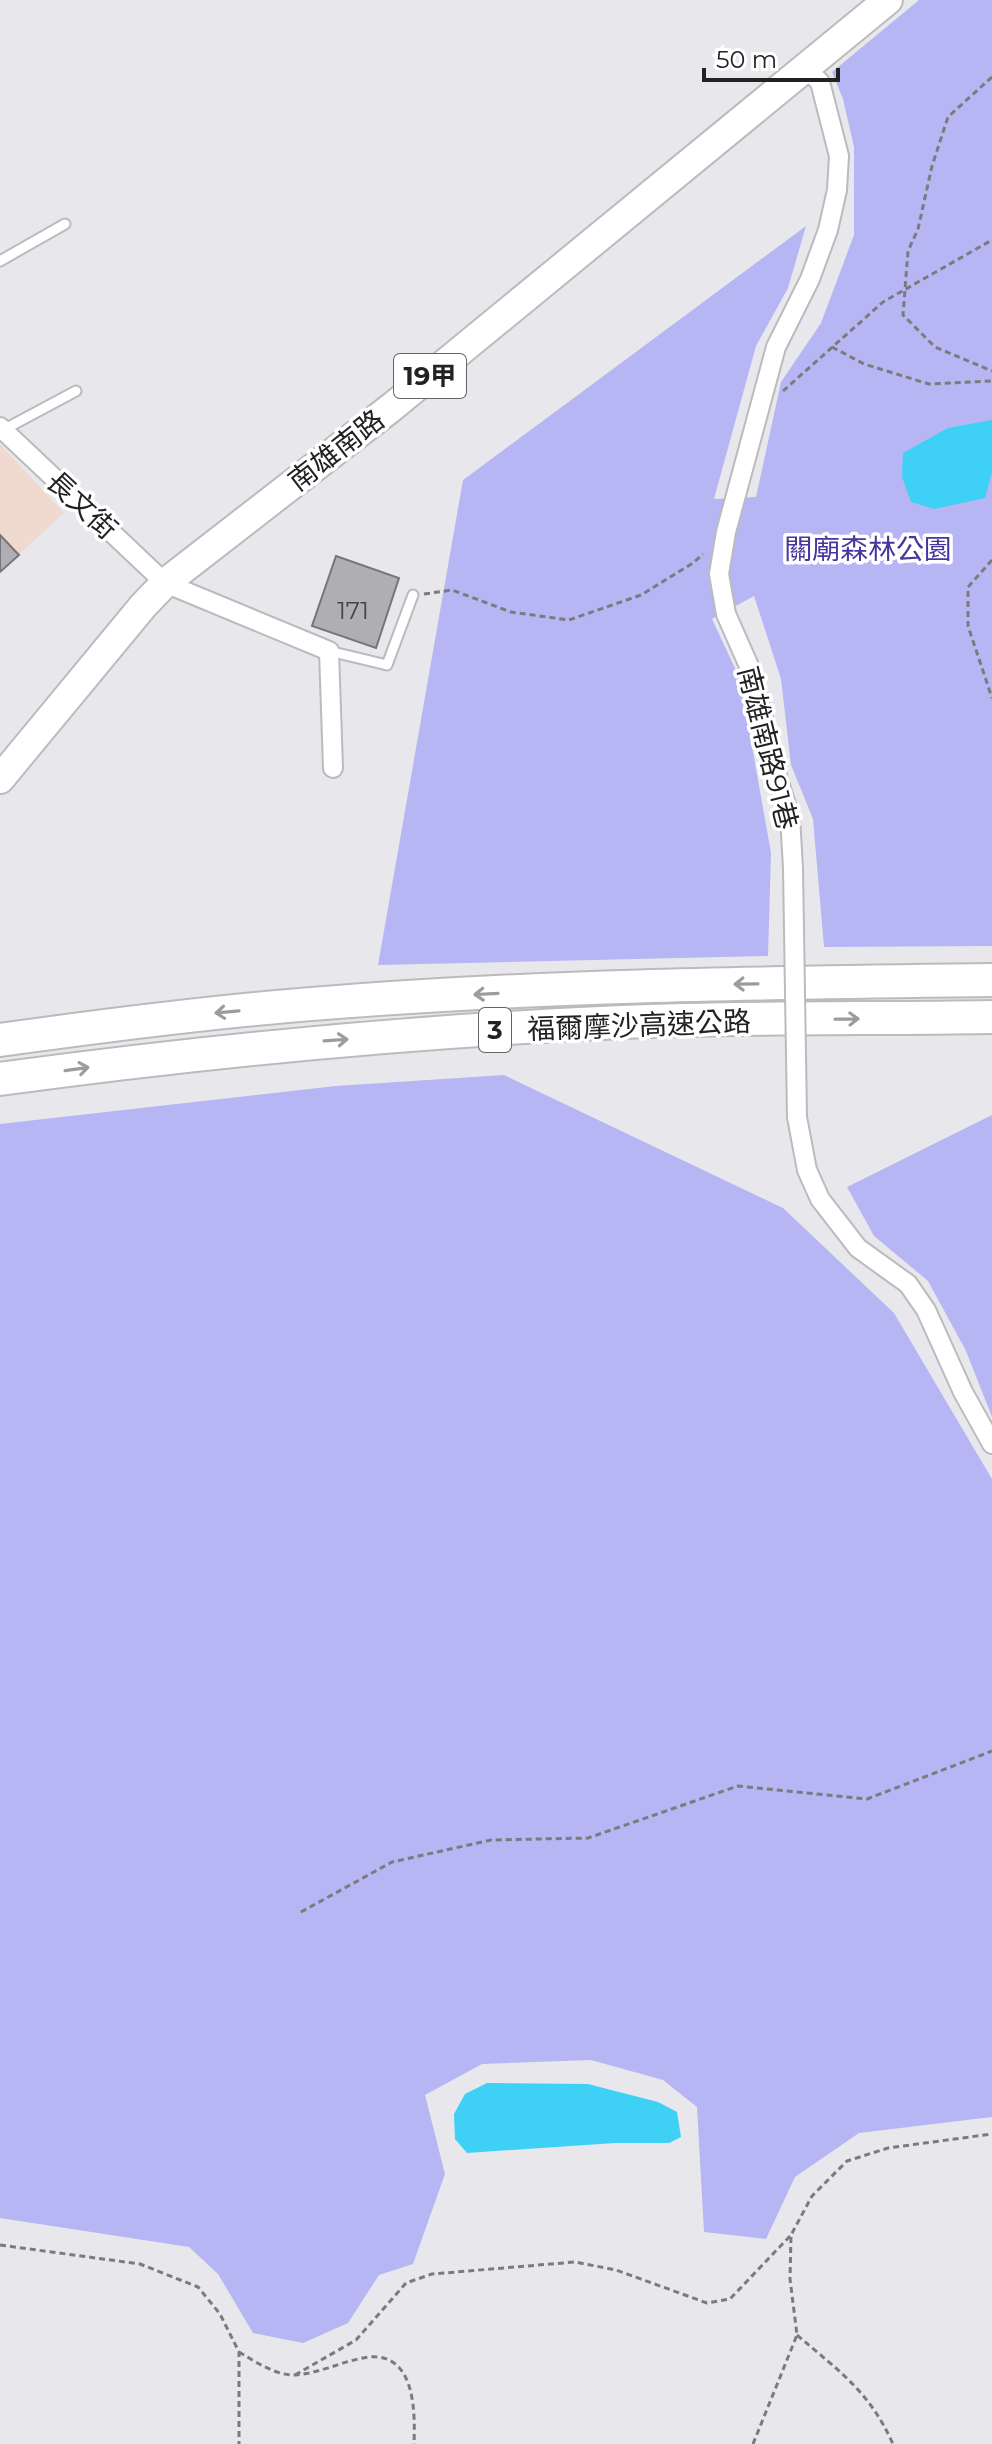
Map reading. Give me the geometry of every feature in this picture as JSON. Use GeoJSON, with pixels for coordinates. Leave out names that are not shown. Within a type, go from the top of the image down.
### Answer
{"type":"FeatureCollection","features":[{"type":"Feature","properties":{"kind":"highway","name":"福爾摩沙高速公路"},"geometry":{"type":"LineString","coordinates":[[0,1040],[171,1017],[326,1002],[629,986],[992,980]]}},
{"type":"Feature","properties":{"kind":"highway","name":"福爾摩沙高速公路"},"geometry":{"type":"LineString","coordinates":[[0,1079],[173,1056],[332,1040],[623,1022],[992,1017]]}},
{"type":"Feature","properties":{"kind":"main road","name":"南雄南路"},"geometry":{"type":"LineString","coordinates":[[0,779],[165,583],[392,407],[888,0]]}},
{"type":"Feature","properties":{"kind":"street","name":"南雄南路91巷"},"geometry":{"type":"LineString","coordinates":[[806,69],[820,82],[839,156],[837,190],[828,230],[810,279],[776,347],[726,532],[719,574],[726,614],[752,673],[790,817],[797,1117],[807,1170],[820,1199],[858,1248],[908,1284],[917,1297],[992,1444]]}},
{"type":"Feature","properties":{"kind":"street","name":"長文街"},"geometry":{"type":"LineString","coordinates":[[2,428],[165,583]]}},
{"type":"Feature","properties":{"kind":"street"},"geometry":{"type":"LineString","coordinates":[[165,583],[329,651],[333,768]]}},
{"type":"Feature","properties":{"kind":"lane"},"geometry":{"type":"LineString","coordinates":[[0,261],[65,224]]}},
{"type":"Feature","properties":{"kind":"lane"},"geometry":{"type":"LineString","coordinates":[[2,428],[76,391]]}},
{"type":"Feature","properties":{"kind":"lane"},"geometry":{"type":"LineString","coordinates":[[329,651],[387,665],[413,595]]}},
{"type":"Feature","properties":{"kind":"path"},"geometry":{"type":"LineString","coordinates":[[992,77],[948,117],[932,166],[918,229],[908,251],[903,315],[935,347],[992,371]]}},
{"type":"Feature","properties":{"kind":"path"},"geometry":{"type":"LineString","coordinates":[[783,392],[883,302],[992,240]]}},
{"type":"Feature","properties":{"kind":"path"},"geometry":{"type":"LineString","coordinates":[[832,347],[864,364],[929,384],[992,381]]}},
{"type":"Feature","properties":{"kind":"path"},"geometry":{"type":"LineString","coordinates":[[413,595],[452,590],[511,612],[569,620],[641,595],[693,563],[726,532]]}},
{"type":"Feature","properties":{"kind":"path"},"geometry":{"type":"LineString","coordinates":[[992,560],[968,587],[968,626],[992,698]]}},
{"type":"Feature","properties":{"kind":"path"},"geometry":{"type":"LineString","coordinates":[[301,1912],[392,1862],[491,1840],[588,1838],[738,1786],[867,1799],[992,1751]]}},
{"type":"Feature","properties":{"kind":"path"},"geometry":{"type":"LineString","coordinates":[[295,2375],[356,2340],[406,2283],[432,2274],[575,2262],[616,2270],[707,2303],[730,2299],[791,2235],[812,2196],[847,2161],[888,2148],[992,2134]]}},
{"type":"Feature","properties":{"kind":"path"},"geometry":{"type":"LineString","coordinates":[[753,2444],[797,2335],[790,2279],[791,2235]]}},
{"type":"Feature","properties":{"kind":"path"},"geometry":{"type":"LineString","coordinates":[[0,2245],[140,2264],[198,2287],[220,2314],[239,2352],[239,2444]]}},
{"type":"Feature","properties":{"kind":"path"},"geometry":{"type":"LineString","coordinates":[[797,2335],[862,2392],[881,2419],[893,2444]]}},
{"type":"Feature","properties":{"kind":"path"},"geometry":{"type":"LineString","coordinates":[[239,2352],[268,2368],[295,2375],[372,2357],[393,2363],[405,2376],[411,2391],[415,2412],[414,2444]]}},
{"type":"Feature","properties":{"kind":"shaded area"},"geometry":{"type":"Polygon","coordinates":[[[992,420],[992,472],[985,498],[934,509],[911,502],[902,477],[903,453],[948,428],[992,420]]]}},
{"type":"Feature","properties":{"kind":"shaded area"},"geometry":{"type":"Polygon","coordinates":[[[0,444],[64,513],[0,572],[0,444]]]}},
{"type":"Feature","properties":{"kind":"shaded area"},"geometry":{"type":"Polygon","coordinates":[[[487,2083],[588,2084],[658,2102],[677,2112],[681,2137],[669,2143],[615,2143],[467,2153],[455,2139],[454,2114],[465,2094],[487,2083]]]}},
{"type":"Feature","properties":{"kind":"green space","name":"關廟森林公園"},"geometry":{"type":"Polygon","coordinates":[[[919,0],[992,0],[992,946],[824,947],[813,819],[791,765],[781,679],[754,596],[712,619],[740,679],[771,853],[768,956],[378,965],[463,480],[806,226],[788,288],[756,346],[714,499],[756,497],[781,382],[821,323],[854,235],[854,147],[843,99],[832,72],[919,0]]]}},
{"type":"Feature","properties":{"kind":"green space"},"geometry":{"type":"Polygon","coordinates":[[[504,1075],[783,1208],[894,1313],[992,1479],[992,2117],[859,2133],[795,2177],[766,2239],[704,2232],[697,2107],[663,2080],[591,2060],[482,2064],[425,2095],[445,2174],[413,2264],[379,2275],[348,2323],[303,2343],[253,2333],[218,2274],[189,2247],[0,2218],[0,1124],[336,1086],[504,1075]]]}},
{"type":"Feature","properties":{"kind":"green space"},"geometry":{"type":"Polygon","coordinates":[[[992,1115],[992,1417],[966,1351],[928,1281],[874,1236],[847,1187],[992,1115]]]}},
{"type":"Feature","properties":{"kind":"building"},"geometry":{"type":"Polygon","coordinates":[[[0,535],[19,555],[0,572],[0,535]]]}},
{"type":"Feature","properties":{"kind":"building"},"geometry":{"type":"Polygon","coordinates":[[[336,556],[399,578],[376,648],[312,626],[336,556]]]}}]}
